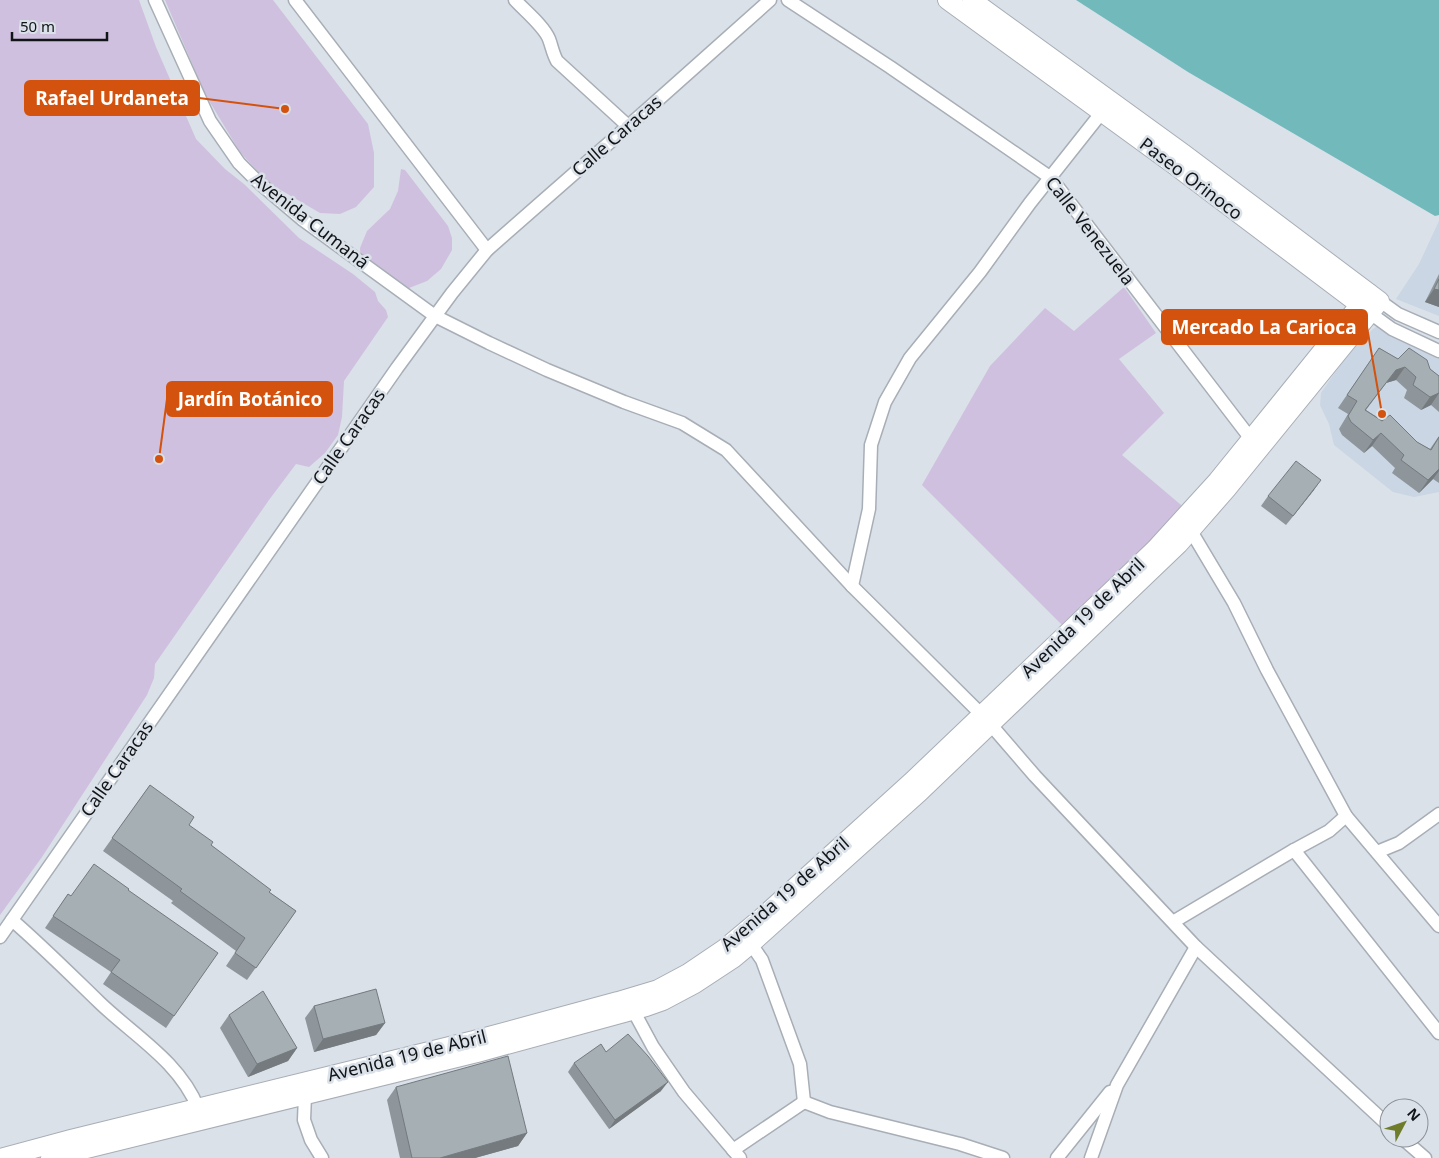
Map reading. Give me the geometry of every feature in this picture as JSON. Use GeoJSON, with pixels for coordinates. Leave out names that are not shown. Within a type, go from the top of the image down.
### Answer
{"type":"FeatureCollection","features":[{"type":"Feature","properties":{"kind":"street","name":"Avenida Cumaná"},"geometry":{"type":"LineString","coordinates":[[155,0],[210,121],[239,163],[288,208],[435,316],[481,340],[547,370],[624,402],[682,423],[726,450],[852,586],[986,720],[1035,776],[1196,947],[1379,1117]]}},
{"type":"Feature","properties":{"kind":"street"},"geometry":{"type":"LineString","coordinates":[[295,0],[487,250]]}},
{"type":"Feature","properties":{"kind":"street"},"geometry":{"type":"LineString","coordinates":[[515,0],[549,38],[552,52],[557,61],[628,126]]}},
{"type":"Feature","properties":{"kind":"street","name":"Calle Caracas"},"geometry":{"type":"LineString","coordinates":[[0,937],[397,368],[487,250],[770,0]]}},
{"type":"Feature","properties":{"kind":"street","name":"Calle Venezuela"},"geometry":{"type":"LineString","coordinates":[[788,0],[890,67],[1051,178],[1250,439]]}},
{"type":"Feature","properties":{"kind":"street","name":"Paseo Orinoco"},"geometry":{"type":"LineString","coordinates":[[947,0],[1106,107]]}},
{"type":"Feature","properties":{"kind":"street","name":"Paseo Orinoco"},"geometry":{"type":"LineString","coordinates":[[972,0],[1106,107],[1174,165],[1370,303],[1439,332]]}},
{"type":"Feature","properties":{"kind":"street"},"geometry":{"type":"LineString","coordinates":[[852,586],[869,509],[871,445],[885,402],[910,358],[980,272],[1030,203],[1106,107]]}},
{"type":"Feature","properties":{"kind":"street","name":"Paseo Orinoco"},"geometry":{"type":"LineString","coordinates":[[1370,303],[1392,329],[1439,351]]}},
{"type":"Feature","properties":{"kind":"street","name":"Avenida 19 de Abril"},"geometry":{"type":"LineString","coordinates":[[50,1158],[477,1052],[633,1010],[663,1001],[711,974],[751,944],[920,792],[986,720],[1155,549],[1211,488],[1250,439],[1370,303]]}},
{"type":"Feature","properties":{"kind":"street","name":"Avenida 19 de Abril"},"geometry":{"type":"LineString","coordinates":[[1,1157],[474,1040],[658,989],[672,982],[724,948],[761,918],[911,782],[986,720],[1165,558],[1227,490],[1370,303]]}},
{"type":"Feature","properties":{"kind":"street"},"geometry":{"type":"LineString","coordinates":[[1191,531],[1234,604],[1266,670],[1346,816],[1439,926]]}},
{"type":"Feature","properties":{"kind":"street"},"geometry":{"type":"LineString","coordinates":[[1377,852],[1399,843],[1439,814]]}},
{"type":"Feature","properties":{"kind":"street"},"geometry":{"type":"LineString","coordinates":[[1173,922],[1294,850],[1330,831],[1346,816]]}},
{"type":"Feature","properties":{"kind":"street"},"geometry":{"type":"LineString","coordinates":[[1294,850],[1439,1033]]}},
{"type":"Feature","properties":{"kind":"street"},"geometry":{"type":"LineString","coordinates":[[12,920],[45,949],[100,1003],[156,1051],[179,1075],[193,1095],[198,1108]]}},
{"type":"Feature","properties":{"kind":"street"},"geometry":{"type":"LineString","coordinates":[[751,944],[762,960],[800,1064],[804,1102]]}},
{"type":"Feature","properties":{"kind":"street"},"geometry":{"type":"LineString","coordinates":[[1057,1158],[1117,1085],[1196,947]]}},
{"type":"Feature","properties":{"kind":"street"},"geometry":{"type":"LineString","coordinates":[[633,1010],[653,1047],[684,1092],[737,1154],[804,1102]]}},
{"type":"Feature","properties":{"kind":"street"},"geometry":{"type":"LineString","coordinates":[[1091,1158],[1117,1085]]}},
{"type":"Feature","properties":{"kind":"street"},"geometry":{"type":"LineString","coordinates":[[305,1095],[304,1120],[311,1140],[322,1158]]}},
{"type":"Feature","properties":{"kind":"street"},"geometry":{"type":"LineString","coordinates":[[804,1102],[830,1112],[960,1144],[1003,1158]]}},
{"type":"Feature","properties":{"kind":"street"},"geometry":{"type":"LineString","coordinates":[[1414,1148],[1425,1158]]}},
{"type":"Feature","properties":{"kind":"shaded area"},"geometry":{"type":"Polygon","coordinates":[[[0,0],[139,0],[156,47],[196,139],[225,169],[244,184],[299,238],[353,274],[375,292],[388,317],[344,381],[342,417],[338,435],[325,453],[309,467],[296,464],[269,500],[155,664],[154,678],[147,695],[42,857],[0,915],[0,0]]]}},
{"type":"Feature","properties":{"kind":"shaded area"},"geometry":{"type":"Polygon","coordinates":[[[165,0],[273,0],[368,124],[374,153],[374,187],[356,207],[340,214],[320,213],[267,182],[240,152],[205,94],[165,0]]]}},
{"type":"Feature","properties":{"kind":"shaded area"},"geometry":{"type":"Polygon","coordinates":[[[401,169],[405,170],[448,226],[452,238],[452,250],[441,269],[427,281],[404,290],[361,263],[360,248],[367,231],[390,209],[398,191],[401,169]]]}},
{"type":"Feature","properties":{"kind":"shaded area"},"geometry":{"type":"Polygon","coordinates":[[[1439,221],[1439,316],[1396,299],[1419,264],[1439,221]]]}},
{"type":"Feature","properties":{"kind":"shaded area"},"geometry":{"type":"Polygon","coordinates":[[[1124,287],[1156,333],[1119,359],[1164,413],[1122,455],[1187,510],[1066,629],[922,485],[990,366],[1045,308],[1074,331],[1124,287]]]}},
{"type":"Feature","properties":{"kind":"shaded area"},"geometry":{"type":"Polygon","coordinates":[[[1384,322],[1439,352],[1439,492],[1414,497],[1393,492],[1334,445],[1329,424],[1320,405],[1321,393],[1349,352],[1373,329],[1384,322]]]}},
{"type":"Feature","properties":{"kind":"water"},"geometry":{"type":"Polygon","coordinates":[[[1076,0],[1439,0],[1439,215],[1435,216],[1188,72],[1076,0]]]}},
{"type":"Feature","properties":{"kind":"building"},"geometry":{"type":"Polygon","coordinates":[[[1439,279],[1439,290],[1434,289],[1439,279]]]}},
{"type":"Feature","properties":{"kind":"building"},"geometry":{"type":"Polygon","coordinates":[[[1379,348],[1398,359],[1409,348],[1427,360],[1430,369],[1439,376],[1439,393],[1430,397],[1413,385],[1416,377],[1405,367],[1396,370],[1365,410],[1382,421],[1390,415],[1417,442],[1431,450],[1439,437],[1439,469],[1428,480],[1401,460],[1404,455],[1381,433],[1373,440],[1351,422],[1348,416],[1357,401],[1347,395],[1379,348]]]}},
{"type":"Feature","properties":{"kind":"building"},"geometry":{"type":"Polygon","coordinates":[[[1296,461],[1321,480],[1293,516],[1268,496],[1296,461]]]}},
{"type":"Feature","properties":{"kind":"building"},"geometry":{"type":"Polygon","coordinates":[[[150,785],[194,817],[189,825],[213,842],[211,845],[271,890],[269,892],[296,911],[256,968],[235,953],[245,938],[112,838],[150,785]]]}},
{"type":"Feature","properties":{"kind":"building"},"geometry":{"type":"Polygon","coordinates":[[[94,864],[218,953],[174,1016],[111,972],[120,960],[53,916],[68,894],[71,896],[94,864]]]}},
{"type":"Feature","properties":{"kind":"building"},"geometry":{"type":"Polygon","coordinates":[[[376,989],[385,1023],[323,1039],[314,1006],[376,989]]]}},
{"type":"Feature","properties":{"kind":"building"},"geometry":{"type":"Polygon","coordinates":[[[263,991],[297,1048],[257,1064],[229,1015],[263,991]]]}},
{"type":"Feature","properties":{"kind":"building"},"geometry":{"type":"Polygon","coordinates":[[[628,1034],[668,1082],[615,1120],[574,1063],[601,1044],[606,1052],[628,1034]]]}},
{"type":"Feature","properties":{"kind":"building"},"geometry":{"type":"Polygon","coordinates":[[[508,1056],[527,1133],[440,1158],[412,1158],[396,1087],[508,1056]]]}},
{"type":"Feature","properties":{"kind":"place","name":"Rafael Urdaneta"},"geometry":{"type":"Point","coordinates":[285,109]}},
{"type":"Feature","properties":{"kind":"place","name":"Mercado La Carioca"},"geometry":{"type":"Point","coordinates":[1382,414]}},
{"type":"Feature","properties":{"kind":"place","name":"Jardín Botánico"},"geometry":{"type":"Point","coordinates":[159,459]}}]}
